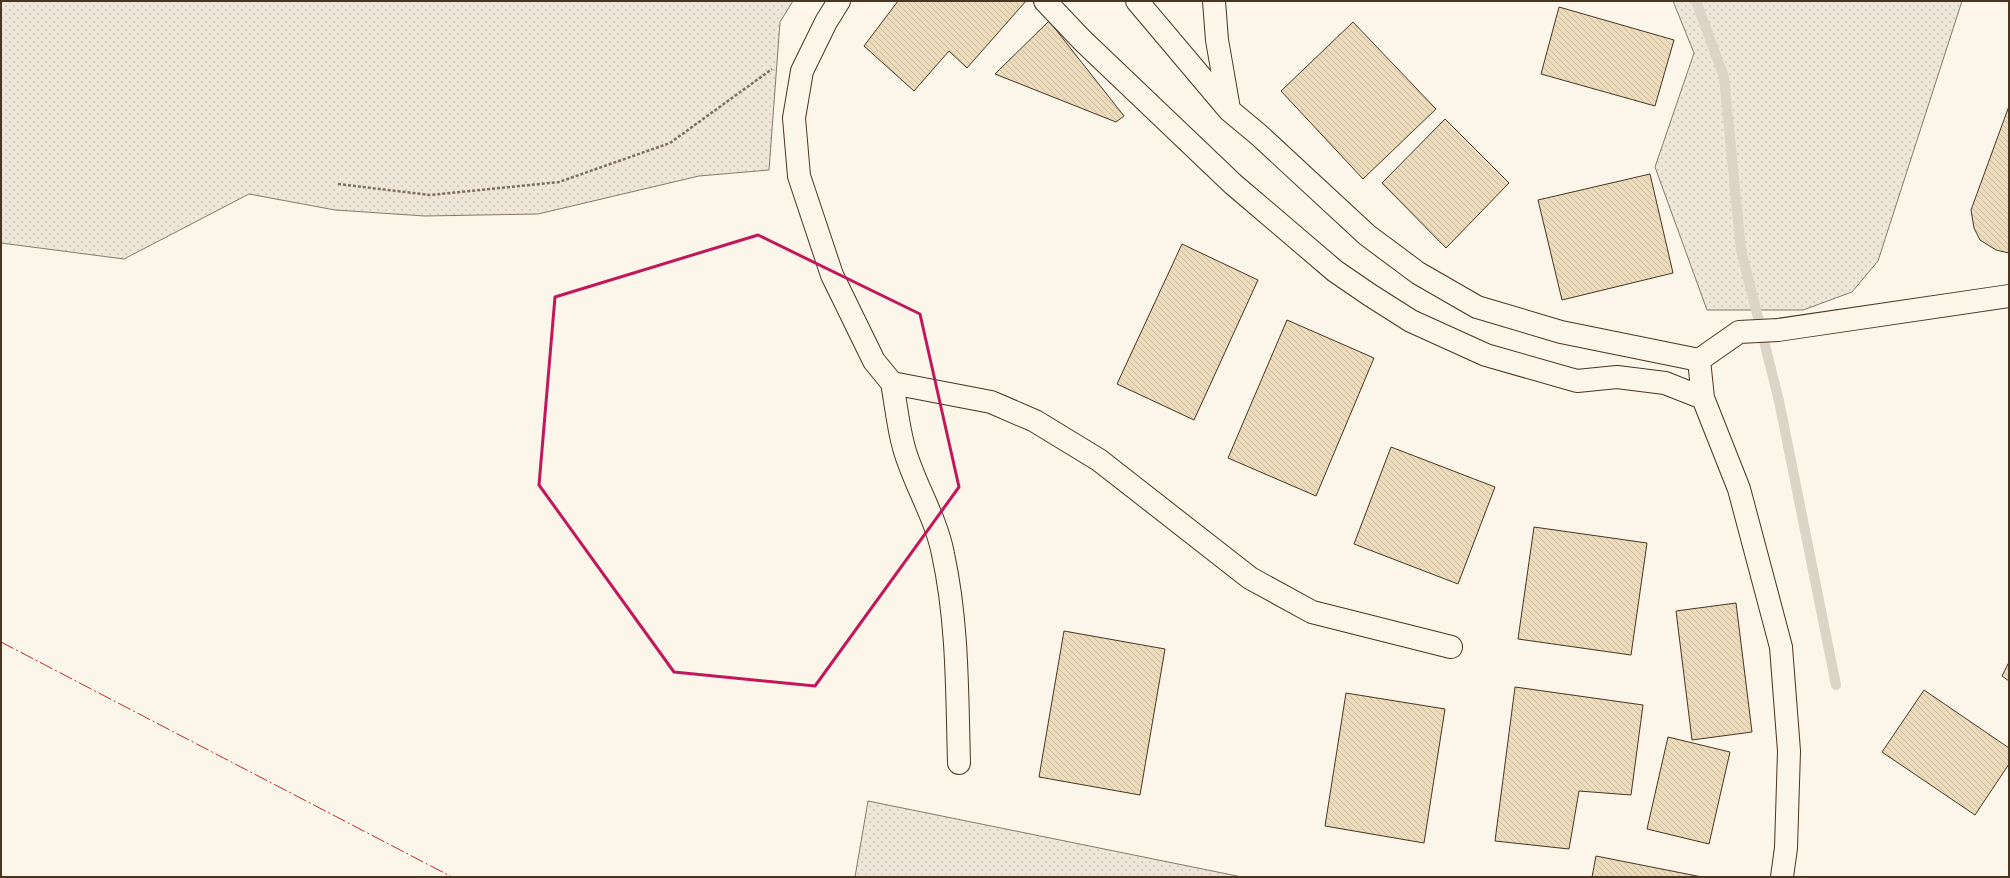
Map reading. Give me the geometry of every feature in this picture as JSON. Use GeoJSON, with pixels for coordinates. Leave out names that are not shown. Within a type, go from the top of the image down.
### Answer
{"type":"FeatureCollection","features":[{"type":"Feature","properties":{"kind":"street"},"geometry":{"type":"LineString","coordinates":[[839,1],[826,22],[802,71],[794,118],[798,176],[832,275],[874,361],[892,383],[904,449],[928,506],[943,552],[952,604],[956,663],[959,762]]}},
{"type":"Feature","properties":{"kind":"street"},"geometry":{"type":"LineString","coordinates":[[1045,1],[1082,40],[1233,184],[1335,271],[1410,321],[1486,356],[1577,381],[1617,377],[1665,383],[1703,398]]}},
{"type":"Feature","properties":{"kind":"street"},"geometry":{"type":"LineString","coordinates":[[1136,1],[1229,110],[1259,135],[1368,235],[1418,273],[1477,307],[1561,332],[1699,360],[1739,332],[1778,330],[2009,296]]}},
{"type":"Feature","properties":{"kind":"street"},"geometry":{"type":"LineString","coordinates":[[1214,1],[1217,40],[1229,110]]}},
{"type":"Feature","properties":{"kind":"street"},"geometry":{"type":"LineString","coordinates":[[1699,360],[1703,398],[1739,489],[1781,647],[1790,751],[1786,848],[1782,877]]}},
{"type":"Feature","properties":{"kind":"street"},"geometry":{"type":"LineString","coordinates":[[892,383],[992,402],[1035,421],[1099,460],[1250,578],[1312,612],[1451,648]]}},
{"type":"Feature","properties":{"kind":"path"},"geometry":{"type":"LineString","coordinates":[[338,184],[430,195],[559,182],[670,143],[776,66]]}},
{"type":"Feature","properties":{"kind":"highlighted area"},"geometry":{"type":"Polygon","coordinates":[[[758,235],[920,314],[959,487],[815,686],[674,672],[539,485],[555,297],[758,235]]]}},
{"type":"Feature","properties":{"kind":"shaded area"},"geometry":{"type":"Polygon","coordinates":[[[1,1],[793,1],[780,22],[769,170],[699,176],[538,214],[425,216],[335,210],[249,194],[124,259],[1,243],[1,1]]]}},
{"type":"Feature","properties":{"kind":"shaded area"},"geometry":{"type":"Polygon","coordinates":[[[1673,1],[1962,1],[1878,261],[1852,292],[1803,310],[1707,310],[1655,167],[1694,53],[1673,1]]]}},
{"type":"Feature","properties":{"kind":"shaded area"},"geometry":{"type":"Polygon","coordinates":[[[868,801],[1242,877],[855,877],[868,801]]]}},
{"type":"Feature","properties":{"kind":"building"},"geometry":{"type":"Polygon","coordinates":[[[898,1],[1026,1],[967,68],[949,51],[914,91],[864,46],[898,1]]]}},
{"type":"Feature","properties":{"kind":"building"},"geometry":{"type":"Polygon","coordinates":[[[1559,7],[1674,40],[1655,106],[1541,74],[1559,7]]]}},
{"type":"Feature","properties":{"kind":"building"},"geometry":{"type":"Polygon","coordinates":[[[1049,21],[1124,116],[1116,122],[995,74],[1049,21]]]}},
{"type":"Feature","properties":{"kind":"building"},"geometry":{"type":"Polygon","coordinates":[[[1353,22],[1436,109],[1363,179],[1281,91],[1353,22]]]}},
{"type":"Feature","properties":{"kind":"building"},"geometry":{"type":"Polygon","coordinates":[[[2009,106],[2009,253],[1996,250],[1980,240],[1974,228],[1971,210],[2009,106]]]}},
{"type":"Feature","properties":{"kind":"building"},"geometry":{"type":"Polygon","coordinates":[[[1445,119],[1509,183],[1446,248],[1382,183],[1445,119]]]}},
{"type":"Feature","properties":{"kind":"building"},"geometry":{"type":"Polygon","coordinates":[[[1650,174],[1673,273],[1562,300],[1538,200],[1650,174]]]}},
{"type":"Feature","properties":{"kind":"building"},"geometry":{"type":"Polygon","coordinates":[[[1182,244],[1258,280],[1194,420],[1117,384],[1182,244]]]}},
{"type":"Feature","properties":{"kind":"building"},"geometry":{"type":"Polygon","coordinates":[[[1287,320],[1374,358],[1316,496],[1228,458],[1287,320]]]}},
{"type":"Feature","properties":{"kind":"building"},"geometry":{"type":"Polygon","coordinates":[[[1391,447],[1495,487],[1458,584],[1354,544],[1391,447]]]}},
{"type":"Feature","properties":{"kind":"building"},"geometry":{"type":"Polygon","coordinates":[[[1534,527],[1647,543],[1631,655],[1518,639],[1534,527]]]}},
{"type":"Feature","properties":{"kind":"building"},"geometry":{"type":"Polygon","coordinates":[[[1736,603],[1752,732],[1692,740],[1676,611],[1736,603]]]}},
{"type":"Feature","properties":{"kind":"building"},"geometry":{"type":"Polygon","coordinates":[[[1064,631],[1165,649],[1140,795],[1039,777],[1064,631]]]}},
{"type":"Feature","properties":{"kind":"building"},"geometry":{"type":"Polygon","coordinates":[[[2009,662],[2009,681],[2002,676],[2009,662]]]}},
{"type":"Feature","properties":{"kind":"building"},"geometry":{"type":"Polygon","coordinates":[[[1515,687],[1643,705],[1631,795],[1579,791],[1569,849],[1495,841],[1515,687]]]}},
{"type":"Feature","properties":{"kind":"building"},"geometry":{"type":"Polygon","coordinates":[[[1924,690],[2009,748],[2009,764],[1975,815],[1882,752],[1924,690]]]}},
{"type":"Feature","properties":{"kind":"building"},"geometry":{"type":"Polygon","coordinates":[[[1346,693],[1445,709],[1424,843],[1325,826],[1346,693]]]}},
{"type":"Feature","properties":{"kind":"building"},"geometry":{"type":"Polygon","coordinates":[[[1668,737],[1730,752],[1709,844],[1647,829],[1668,737]]]}},
{"type":"Feature","properties":{"kind":"building"},"geometry":{"type":"Polygon","coordinates":[[[1596,856],[1702,877],[1592,877],[1596,856]]]}},
{"type":"Feature","properties":{"kind":"waterway"},"geometry":{"type":"LineString","coordinates":[[1696,1],[1724,77],[1741,250],[1779,401],[1836,685]]}},
{"type":"Feature","properties":{"kind":"power"},"geometry":{"type":"LineString","coordinates":[[1,642],[452,877]]}}]}
